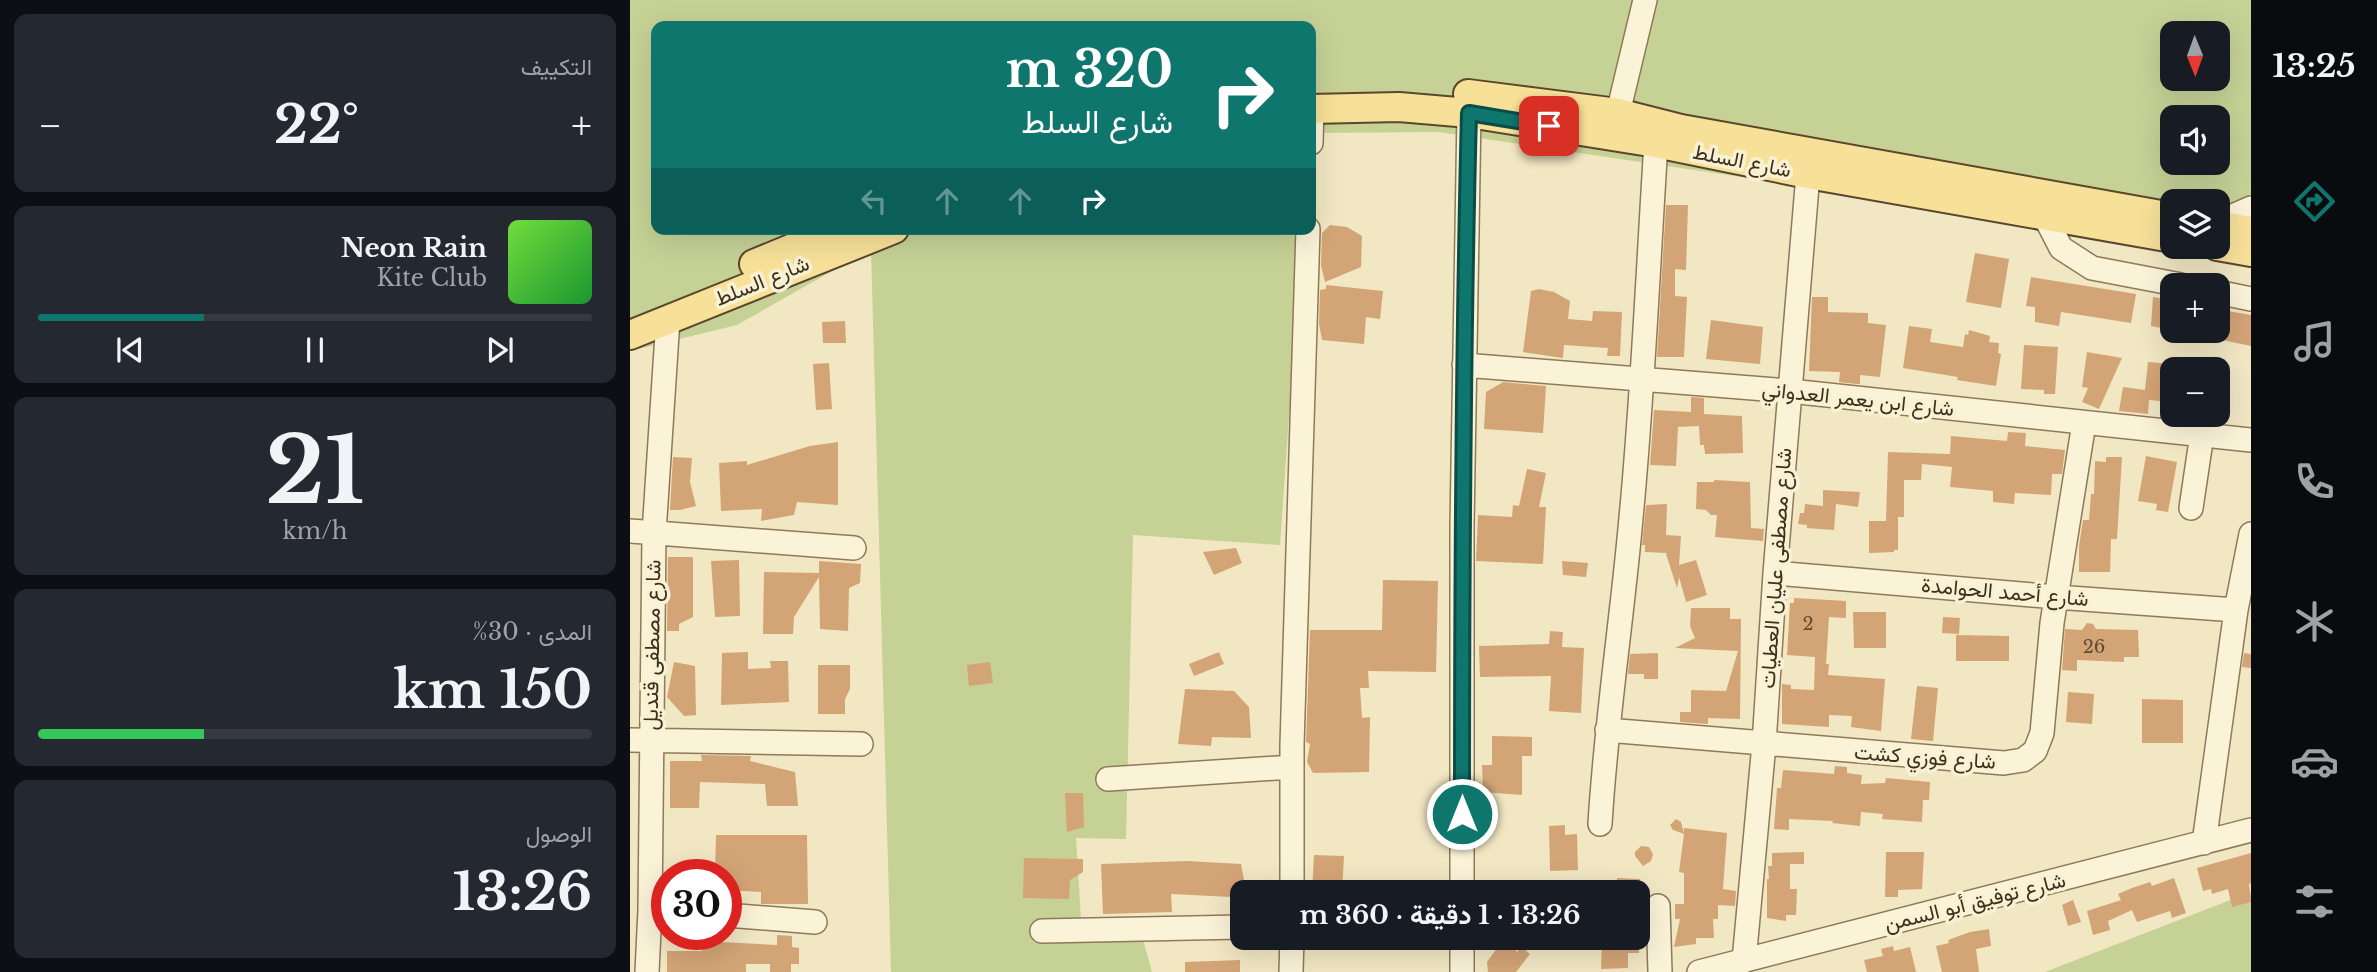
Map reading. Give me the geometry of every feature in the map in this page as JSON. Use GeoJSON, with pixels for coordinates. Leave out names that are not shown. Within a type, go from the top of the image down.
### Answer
{"type":"FeatureCollection","features":[{"type":"Feature","properties":{"kind":"main road","name":"شارع السلط"},"geometry":{"type":"LineString","coordinates":[[1316,102],[1379,90],[1464,94],[1618,113],[1681,129],[2160,215]]}},
{"type":"Feature","properties":{"kind":"main road","name":"شارع السلط"},"geometry":{"type":"LineString","coordinates":[[1316,103],[1469,113],[1656,143],[1808,174],[2160,236]]}},
{"type":"Feature","properties":{"kind":"main road"},"geometry":{"type":"LineString","coordinates":[[2230,227],[2251,231]]}},
{"type":"Feature","properties":{"kind":"main road","name":"شارع السلط"},"geometry":{"type":"LineString","coordinates":[[630,314],[824,235]]}},
{"type":"Feature","properties":{"kind":"main road","name":"شارع السلط"},"geometry":{"type":"LineString","coordinates":[[630,335],[879,235]]}},
{"type":"Feature","properties":{"kind":"main road"},"geometry":{"type":"LineString","coordinates":[[2230,248],[2251,252]]}},
{"type":"Feature","properties":{"kind":"street"},"geometry":{"type":"LineString","coordinates":[[1618,113],[1645,0]]}},
{"type":"Feature","properties":{"kind":"street"},"geometry":{"type":"LineString","coordinates":[[1462,880],[1464,365],[1469,113]]}},
{"type":"Feature","properties":{"kind":"street"},"geometry":{"type":"LineString","coordinates":[[1600,824],[1607,730],[1631,519],[1656,143]]}},
{"type":"Feature","properties":{"kind":"street","name":"شارع مصطفى عليان العطيات"},"geometry":{"type":"LineString","coordinates":[[1744,961],[1764,744],[1774,573],[1808,174]]}},
{"type":"Feature","properties":{"kind":"street"},"geometry":{"type":"LineString","coordinates":[[2230,218],[2251,208]]}},
{"type":"Feature","properties":{"kind":"street"},"geometry":{"type":"LineString","coordinates":[[2044,215],[2061,248],[2092,268],[2160,281]]}},
{"type":"Feature","properties":{"kind":"street"},"geometry":{"type":"LineString","coordinates":[[1292,880],[1292,767],[1308,235]]}},
{"type":"Feature","properties":{"kind":"street"},"geometry":{"type":"LineString","coordinates":[[2230,295],[2251,299]]}},
{"type":"Feature","properties":{"kind":"street","name":"شارع مصطفى قنديل"},"geometry":{"type":"LineString","coordinates":[[653,859],[640,740],[668,318]]}},
{"type":"Feature","properties":{"kind":"street","name":"شارع ابن يعمر العدواني"},"geometry":{"type":"LineString","coordinates":[[1464,365],[1790,391],[2251,440]]}},
{"type":"Feature","properties":{"kind":"street","name":"شارع فوزي كشت"},"geometry":{"type":"LineString","coordinates":[[1607,730],[2004,764],[2023,760],[2035,751],[2042,733],[2048,652],[2084,423]]}},
{"type":"Feature","properties":{"kind":"street"},"geometry":{"type":"LineString","coordinates":[[2191,508],[2202,434]]}},
{"type":"Feature","properties":{"kind":"street"},"geometry":{"type":"LineString","coordinates":[[630,531],[853,548]]}},
{"type":"Feature","properties":{"kind":"street"},"geometry":{"type":"LineString","coordinates":[[2204,843],[2236,610],[2251,534]]}},
{"type":"Feature","properties":{"kind":"street","name":"شارع أحمد الحوامدة"},"geometry":{"type":"LineString","coordinates":[[1774,573],[2236,610]]}},
{"type":"Feature","properties":{"kind":"street"},"geometry":{"type":"LineString","coordinates":[[640,740],[861,744]]}},
{"type":"Feature","properties":{"kind":"street"},"geometry":{"type":"LineString","coordinates":[[1108,779],[1292,767]]}},
{"type":"Feature","properties":{"kind":"street","name":"شارع توفيق أبو السمن"},"geometry":{"type":"LineString","coordinates":[[1699,972],[2251,830]]}},
{"type":"Feature","properties":{"kind":"street"},"geometry":{"type":"LineString","coordinates":[[1658,906],[1660,972]]}},
{"type":"Feature","properties":{"kind":"street"},"geometry":{"type":"LineString","coordinates":[[742,916],[815,922]]}},
{"type":"Feature","properties":{"kind":"street"},"geometry":{"type":"LineString","coordinates":[[1042,931],[1230,927]]}},
{"type":"Feature","properties":{"kind":"street","name":"شارع مصطفى قنديل"},"geometry":{"type":"LineString","coordinates":[[647,972],[651,950]]}},
{"type":"Feature","properties":{"kind":"street"},"geometry":{"type":"LineString","coordinates":[[1291,972],[1292,950]]}},
{"type":"Feature","properties":{"kind":"street"},"geometry":{"type":"LineString","coordinates":[[1462,950],[1462,972]]}},
{"type":"Feature","properties":{"kind":"green space"},"geometry":{"type":"Polygon","coordinates":[[[630,0],[2251,0],[2251,253],[2230,249],[2230,189],[2160,189],[2160,239],[1439,132],[1316,133],[1316,21],[651,21],[651,235],[1302,235],[1280,545],[1133,535],[1126,839],[1076,838],[1082,936],[1140,929],[1152,972],[891,972],[871,249],[737,325],[630,351],[630,0]]]}},
{"type":"Feature","properties":{"kind":"green space"},"geometry":{"type":"Polygon","coordinates":[[[2251,892],[2251,972],[2045,972],[2251,892]]]}},
{"type":"Feature","properties":{"kind":"building"},"geometry":{"type":"Polygon","coordinates":[[[1666,205],[1688,205],[1686,270],[1675,269],[1675,296],[1687,297],[1684,357],[1657,357],[1666,205]]]}},
{"type":"Feature","properties":{"kind":"building"},"geometry":{"type":"Polygon","coordinates":[[[1330,225],[1347,227],[1362,236],[1361,267],[1325,282],[1321,266],[1322,233],[1330,225]]]}},
{"type":"Feature","properties":{"kind":"building"},"geometry":{"type":"Polygon","coordinates":[[[1975,253],[2009,259],[2001,308],[1966,302],[1975,253]]]}},
{"type":"Feature","properties":{"kind":"building"},"geometry":{"type":"Polygon","coordinates":[[[2031,277],[2136,294],[2131,323],[2061,312],[2059,326],[2035,322],[2035,307],[2026,306],[2031,277]]]}},
{"type":"Feature","properties":{"kind":"building"},"geometry":{"type":"Polygon","coordinates":[[[1326,285],[1383,291],[1380,319],[1366,317],[1364,344],[1322,340],[1319,324],[1320,290],[1326,289],[1326,285]]]}},
{"type":"Feature","properties":{"kind":"building"},"geometry":{"type":"Polygon","coordinates":[[[1539,289],[1554,292],[1570,301],[1568,319],[1592,321],[1593,311],[1622,312],[1620,356],[1607,356],[1608,348],[1564,345],[1563,358],[1523,352],[1531,291],[1539,289]]]}},
{"type":"Feature","properties":{"kind":"building"},"geometry":{"type":"Polygon","coordinates":[[[1812,297],[1828,297],[1828,312],[1868,313],[1868,323],[1886,325],[1880,377],[1860,375],[1860,384],[1856,384],[1839,382],[1840,372],[1809,371],[1812,297]]]}},
{"type":"Feature","properties":{"kind":"building"},"geometry":{"type":"Polygon","coordinates":[[[2153,297],[2160,298],[2160,328],[2151,326],[2153,297]]]}},
{"type":"Feature","properties":{"kind":"building"},"geometry":{"type":"Polygon","coordinates":[[[2230,311],[2251,315],[2251,346],[2230,342],[2230,311]]]}},
{"type":"Feature","properties":{"kind":"building"},"geometry":{"type":"Polygon","coordinates":[[[1711,320],[1763,327],[1760,364],[1706,359],[1711,320]]]}},
{"type":"Feature","properties":{"kind":"building"},"geometry":{"type":"Polygon","coordinates":[[[845,321],[846,343],[823,343],[822,322],[845,321]]]}},
{"type":"Feature","properties":{"kind":"building"},"geometry":{"type":"Polygon","coordinates":[[[1909,326],[1932,329],[1930,342],[1963,347],[1965,334],[1968,335],[1969,330],[1990,336],[1989,342],[1999,343],[1998,353],[2001,354],[1996,386],[1903,368],[1909,326]]]}},
{"type":"Feature","properties":{"kind":"building"},"geometry":{"type":"Polygon","coordinates":[[[2024,345],[2058,347],[2055,394],[2044,394],[2044,390],[2021,389],[2024,345]]]}},
{"type":"Feature","properties":{"kind":"building"},"geometry":{"type":"Polygon","coordinates":[[[2087,352],[2122,358],[2099,409],[2082,402],[2088,388],[2082,387],[2087,352]]]}},
{"type":"Feature","properties":{"kind":"building"},"geometry":{"type":"Polygon","coordinates":[[[2148,362],[2160,363],[2160,401],[2149,400],[2148,414],[2119,411],[2123,387],[2145,390],[2148,362]]]}},
{"type":"Feature","properties":{"kind":"building"},"geometry":{"type":"Polygon","coordinates":[[[829,363],[832,409],[816,410],[813,364],[829,363]]]}},
{"type":"Feature","properties":{"kind":"building"},"geometry":{"type":"Polygon","coordinates":[[[1503,382],[1546,386],[1543,433],[1484,429],[1486,392],[1503,382]]]}},
{"type":"Feature","properties":{"kind":"building"},"geometry":{"type":"Polygon","coordinates":[[[1691,397],[1704,398],[1704,414],[1742,416],[1743,453],[1705,454],[1704,445],[1700,445],[1699,426],[1678,427],[1676,466],[1650,465],[1654,410],[1691,412],[1691,397]]]}},
{"type":"Feature","properties":{"kind":"building"},"geometry":{"type":"Polygon","coordinates":[[[2008,432],[2026,433],[2025,446],[2065,450],[2062,474],[2052,474],[2051,495],[2015,493],[2014,504],[1993,502],[1993,491],[1950,487],[1952,467],[1922,464],[1921,480],[1904,480],[1904,517],[1898,517],[1898,550],[1869,553],[1869,521],[1886,521],[1888,452],[1950,454],[1951,436],[2007,441],[2008,432]]]}},
{"type":"Feature","properties":{"kind":"building"},"geometry":{"type":"Polygon","coordinates":[[[838,442],[838,505],[797,502],[794,515],[761,521],[762,509],[721,511],[719,463],[747,461],[747,465],[810,446],[838,442]]]}},
{"type":"Feature","properties":{"kind":"building"},"geometry":{"type":"Polygon","coordinates":[[[2146,456],[2177,462],[2168,512],[2156,510],[2157,504],[2138,501],[2146,456]]]}},
{"type":"Feature","properties":{"kind":"building"},"geometry":{"type":"Polygon","coordinates":[[[673,457],[692,458],[690,482],[696,506],[670,510],[673,457]]]}},
{"type":"Feature","properties":{"kind":"building"},"geometry":{"type":"Polygon","coordinates":[[[2106,457],[2122,457],[2117,539],[2111,539],[2110,572],[2079,572],[2083,520],[2089,520],[2091,494],[2094,494],[2095,461],[2106,462],[2106,457]]]}},
{"type":"Feature","properties":{"kind":"building"},"geometry":{"type":"Polygon","coordinates":[[[1527,469],[1546,473],[1539,507],[1546,507],[1543,564],[1476,561],[1478,515],[1512,517],[1513,505],[1519,506],[1527,469]]]}},
{"type":"Feature","properties":{"kind":"building"},"geometry":{"type":"Polygon","coordinates":[[[1697,482],[1750,482],[1751,528],[1764,529],[1763,541],[1715,537],[1717,515],[1696,509],[1697,482]]]}},
{"type":"Feature","properties":{"kind":"building"},"geometry":{"type":"Polygon","coordinates":[[[1823,490],[1860,492],[1858,507],[1836,504],[1834,530],[1807,528],[1807,525],[1798,524],[1805,504],[1823,506],[1823,490]]]}},
{"type":"Feature","properties":{"kind":"building"},"geometry":{"type":"Polygon","coordinates":[[[1667,504],[1666,535],[1681,536],[1679,565],[1696,560],[1707,595],[1686,602],[1679,577],[1677,588],[1667,553],[1645,552],[1645,545],[1642,545],[1646,505],[1667,504]]]}},
{"type":"Feature","properties":{"kind":"building"},"geometry":{"type":"Polygon","coordinates":[[[1236,548],[1242,563],[1214,575],[1203,552],[1236,548]]]}},
{"type":"Feature","properties":{"kind":"building"},"geometry":{"type":"Polygon","coordinates":[[[668,557],[693,557],[693,617],[679,624],[679,631],[667,631],[668,557]]]}},
{"type":"Feature","properties":{"kind":"building"},"geometry":{"type":"Polygon","coordinates":[[[739,560],[740,616],[715,617],[711,561],[739,560]]]}},
{"type":"Feature","properties":{"kind":"building"},"geometry":{"type":"Polygon","coordinates":[[[819,561],[861,564],[860,583],[849,588],[848,631],[820,629],[819,577],[794,617],[793,634],[763,634],[764,572],[819,573],[819,561]]]}},
{"type":"Feature","properties":{"kind":"building"},"geometry":{"type":"Polygon","coordinates":[[[1562,561],[1588,563],[1586,577],[1563,575],[1562,561]]]}},
{"type":"Feature","properties":{"kind":"building"},"geometry":{"type":"Polygon","coordinates":[[[1383,580],[1438,581],[1436,672],[1368,671],[1369,688],[1360,688],[1362,718],[1370,717],[1369,772],[1313,773],[1307,762],[1310,744],[1306,742],[1310,630],[1382,630],[1383,580]]]}},
{"type":"Feature","properties":{"kind":"building"},"geometry":{"type":"Polygon","coordinates":[[[1794,598],[1846,601],[1846,618],[1829,617],[1826,664],[1829,664],[1828,675],[1885,679],[1881,731],[1851,727],[1852,716],[1829,715],[1829,727],[1782,724],[1782,684],[1791,685],[1791,689],[1814,690],[1815,657],[1787,655],[1790,603],[1794,603],[1794,598]]]}},
{"type":"Feature","properties":{"kind":"building"},"geometry":{"type":"Polygon","coordinates":[[[1691,608],[1730,608],[1730,619],[1741,619],[1740,719],[1708,718],[1708,724],[1680,722],[1680,712],[1691,712],[1691,690],[1726,691],[1738,651],[1675,648],[1695,638],[1690,626],[1691,608]]]}},
{"type":"Feature","properties":{"kind":"building"},"geometry":{"type":"Polygon","coordinates":[[[1853,612],[1886,612],[1886,648],[1854,648],[1853,612]]]}},
{"type":"Feature","properties":{"kind":"building"},"geometry":{"type":"Polygon","coordinates":[[[1943,617],[1960,618],[1959,634],[1942,633],[1943,617]]]}},
{"type":"Feature","properties":{"kind":"building"},"geometry":{"type":"Polygon","coordinates":[[[2087,623],[2093,624],[2096,629],[2138,630],[2139,657],[2124,657],[2124,662],[2077,660],[2077,671],[2062,670],[2065,629],[2082,630],[2087,623]]]}},
{"type":"Feature","properties":{"kind":"building"},"geometry":{"type":"Polygon","coordinates":[[[1550,631],[1563,632],[1562,647],[1584,648],[1581,713],[1549,711],[1551,676],[1480,677],[1479,646],[1549,644],[1550,631]]]}},
{"type":"Feature","properties":{"kind":"building"},"geometry":{"type":"Polygon","coordinates":[[[1956,635],[2009,636],[2009,661],[1956,661],[1956,635]]]}},
{"type":"Feature","properties":{"kind":"building"},"geometry":{"type":"Polygon","coordinates":[[[748,652],[748,669],[771,668],[770,661],[788,661],[789,702],[721,705],[722,653],[748,652]]]}},
{"type":"Feature","properties":{"kind":"building"},"geometry":{"type":"Polygon","coordinates":[[[1219,652],[1224,664],[1194,676],[1189,664],[1219,652]]]}},
{"type":"Feature","properties":{"kind":"building"},"geometry":{"type":"Polygon","coordinates":[[[1658,653],[1658,679],[1644,679],[1644,674],[1628,674],[1630,654],[1658,653]]]}},
{"type":"Feature","properties":{"kind":"building"},"geometry":{"type":"Polygon","coordinates":[[[2244,653],[2251,654],[2251,668],[2242,667],[2244,653]]]}},
{"type":"Feature","properties":{"kind":"building"},"geometry":{"type":"Polygon","coordinates":[[[674,662],[695,666],[696,715],[684,716],[667,697],[674,662]]]}},
{"type":"Feature","properties":{"kind":"building"},"geometry":{"type":"Polygon","coordinates":[[[990,662],[993,683],[969,686],[967,665],[990,662]]]}},
{"type":"Feature","properties":{"kind":"building"},"geometry":{"type":"Polygon","coordinates":[[[818,665],[850,665],[850,689],[845,699],[845,714],[818,714],[818,665]]]}},
{"type":"Feature","properties":{"kind":"building"},"geometry":{"type":"Polygon","coordinates":[[[1917,686],[1938,688],[1933,741],[1911,739],[1917,686]]]}},
{"type":"Feature","properties":{"kind":"building"},"geometry":{"type":"Polygon","coordinates":[[[1185,689],[1234,691],[1249,707],[1251,738],[1212,737],[1211,746],[1178,744],[1185,689]]]}},
{"type":"Feature","properties":{"kind":"building"},"geometry":{"type":"Polygon","coordinates":[[[2068,692],[2094,694],[2092,724],[2066,722],[2068,692]]]}},
{"type":"Feature","properties":{"kind":"building"},"geometry":{"type":"Polygon","coordinates":[[[2142,699],[2183,700],[2183,743],[2142,743],[2142,699]]]}},
{"type":"Feature","properties":{"kind":"building"},"geometry":{"type":"Polygon","coordinates":[[[1492,736],[1532,737],[1532,756],[1522,756],[1522,795],[1483,792],[1482,765],[1492,765],[1492,736]]]}},
{"type":"Feature","properties":{"kind":"building"},"geometry":{"type":"Polygon","coordinates":[[[701,755],[751,756],[750,761],[795,772],[798,806],[767,806],[765,784],[700,782],[699,808],[670,808],[670,761],[702,761],[701,755]]]}},
{"type":"Feature","properties":{"kind":"building"},"geometry":{"type":"Polygon","coordinates":[[[1835,766],[1847,767],[1847,773],[1862,775],[1861,784],[1885,783],[1886,778],[1930,782],[1929,800],[1923,800],[1922,822],[1882,819],[1883,814],[1861,812],[1860,826],[1832,823],[1833,821],[1789,819],[1789,830],[1774,829],[1777,788],[1781,788],[1783,770],[1834,774],[1835,766]]]}},
{"type":"Feature","properties":{"kind":"building"},"geometry":{"type":"Polygon","coordinates":[[[1065,793],[1083,793],[1084,827],[1067,832],[1065,793]]]}},
{"type":"Feature","properties":{"kind":"building"},"geometry":{"type":"Polygon","coordinates":[[[1676,819],[1681,822],[1684,833],[1684,828],[1727,833],[1723,889],[1736,891],[1735,906],[1718,905],[1718,919],[1713,919],[1714,938],[1696,938],[1696,944],[1674,947],[1680,919],[1675,919],[1675,904],[1684,904],[1684,873],[1679,872],[1684,834],[1673,830],[1670,825],[1676,819]]]}},
{"type":"Feature","properties":{"kind":"building"},"geometry":{"type":"Polygon","coordinates":[[[1565,825],[1565,835],[1577,834],[1578,870],[1550,871],[1549,826],[1565,825]]]}},
{"type":"Feature","properties":{"kind":"building"},"geometry":{"type":"Polygon","coordinates":[[[716,835],[807,835],[808,904],[761,904],[761,892],[742,891],[742,859],[715,859],[716,835]]]}},
{"type":"Feature","properties":{"kind":"building"},"geometry":{"type":"Polygon","coordinates":[[[1641,846],[1649,847],[1653,854],[1651,861],[1643,866],[1635,856],[1641,846]]]}},
{"type":"Feature","properties":{"kind":"building"},"geometry":{"type":"Polygon","coordinates":[[[1804,852],[1804,864],[1790,864],[1790,889],[1797,889],[1796,915],[1786,915],[1786,921],[1767,918],[1768,866],[1772,866],[1772,853],[1804,852]]]}},
{"type":"Feature","properties":{"kind":"building"},"geometry":{"type":"Polygon","coordinates":[[[1886,852],[1924,852],[1922,889],[1898,890],[1898,897],[1885,897],[1886,852]]]}},
{"type":"Feature","properties":{"kind":"building"},"geometry":{"type":"Polygon","coordinates":[[[2251,853],[2251,902],[2232,907],[2228,889],[2212,894],[2211,889],[2203,891],[2197,868],[2251,853]]]}},
{"type":"Feature","properties":{"kind":"building"},"geometry":{"type":"Polygon","coordinates":[[[1314,855],[1344,856],[1343,880],[1313,880],[1314,855]]]}},
{"type":"Feature","properties":{"kind":"building"},"geometry":{"type":"Polygon","coordinates":[[[1024,858],[1083,859],[1083,872],[1070,880],[1069,899],[1023,898],[1024,858]]]}},
{"type":"Feature","properties":{"kind":"building"},"geometry":{"type":"Polygon","coordinates":[[[1187,861],[1241,864],[1244,880],[1230,880],[1230,897],[1171,894],[1172,912],[1103,914],[1101,864],[1187,861]]]}},
{"type":"Feature","properties":{"kind":"building"},"geometry":{"type":"Polygon","coordinates":[[[1617,878],[1640,879],[1640,880],[1617,878]]]}},
{"type":"Feature","properties":{"kind":"building"},"geometry":{"type":"Polygon","coordinates":[[[2174,878],[2186,913],[2172,918],[2170,911],[2137,922],[2132,910],[2108,921],[2110,930],[2093,935],[2087,911],[2121,900],[2118,894],[2132,888],[2150,882],[2152,886],[2174,878]]]}},
{"type":"Feature","properties":{"kind":"building"},"geometry":{"type":"Polygon","coordinates":[[[2073,900],[2081,922],[2068,926],[2062,905],[2073,900]]]}},
{"type":"Feature","properties":{"kind":"building"},"geometry":{"type":"Polygon","coordinates":[[[1989,929],[1991,946],[1976,949],[1979,972],[1942,972],[1936,946],[1949,943],[1948,940],[1970,932],[1989,929]]]}},
{"type":"Feature","properties":{"kind":"building"},"geometry":{"type":"Polygon","coordinates":[[[777,935],[792,936],[792,947],[799,948],[799,964],[791,964],[791,972],[770,972],[770,964],[746,964],[746,972],[667,972],[667,951],[742,950],[742,943],[777,945],[777,935]]]}},
{"type":"Feature","properties":{"kind":"building"},"geometry":{"type":"Polygon","coordinates":[[[1893,946],[1894,951],[1910,947],[1916,972],[1867,972],[1864,960],[1883,956],[1881,949],[1893,946]]]}},
{"type":"Feature","properties":{"kind":"building"},"geometry":{"type":"Polygon","coordinates":[[[1496,950],[1526,950],[1530,954],[1516,972],[1488,972],[1487,962],[1496,950]]]}},
{"type":"Feature","properties":{"kind":"building"},"geometry":{"type":"Polygon","coordinates":[[[1602,950],[1639,950],[1639,953],[1628,953],[1628,968],[1601,969],[1602,950]]]}},
{"type":"Feature","properties":{"kind":"building"},"geometry":{"type":"Polygon","coordinates":[[[1240,960],[1240,972],[1185,972],[1185,962],[1240,960]]]}},
{"type":"Feature","properties":{"kind":"route"},"geometry":{"type":"LineString","coordinates":[[1462,814],[1462,526],[1469,113],[1549,126]]}}]}
